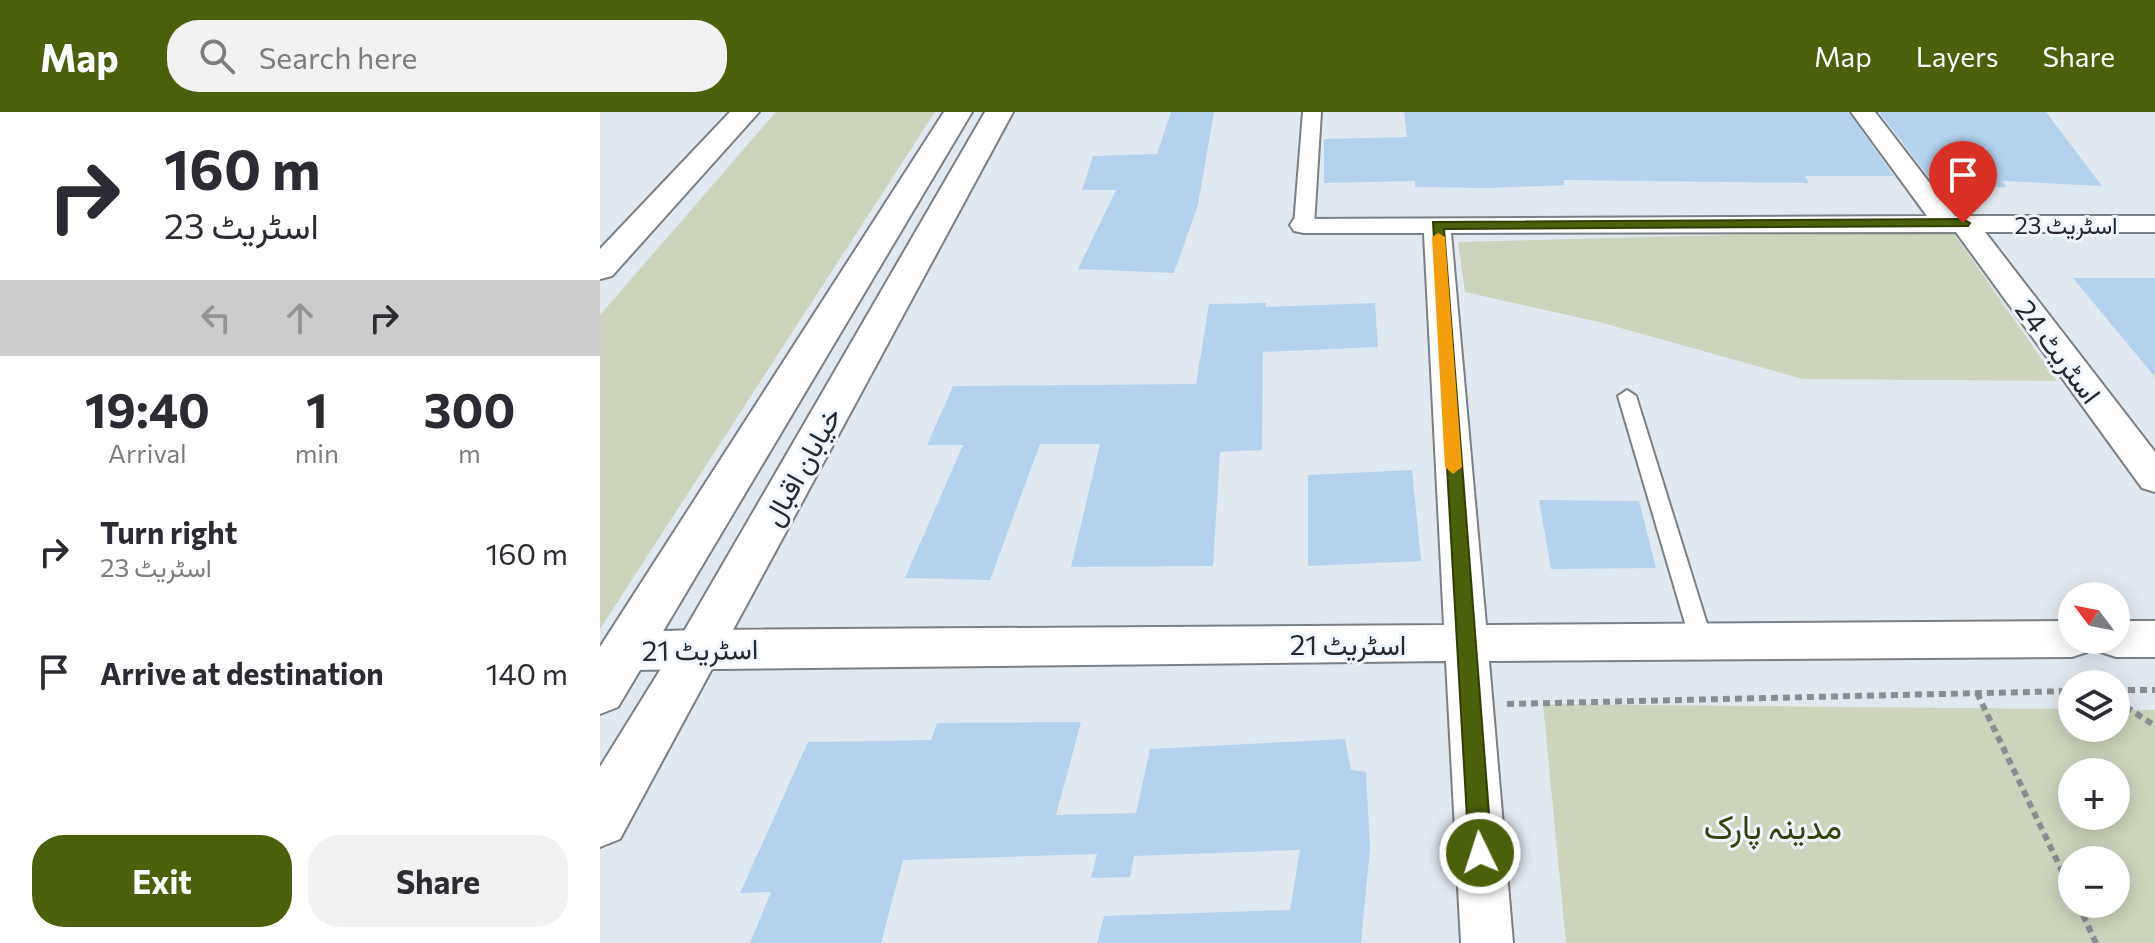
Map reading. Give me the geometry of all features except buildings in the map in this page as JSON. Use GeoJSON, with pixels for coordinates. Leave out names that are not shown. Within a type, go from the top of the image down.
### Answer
{"type":"FeatureCollection","features":[{"type":"Feature","properties":{"kind":"main road"},"geometry":{"type":"LineString","coordinates":[[600,269],[745,112]]}},
{"type":"Feature","properties":{"kind":"main road","name":"خیابان اقبال"},"geometry":{"type":"LineString","coordinates":[[600,691],[958,112]]}},
{"type":"Feature","properties":{"kind":"main road","name":"خیابان اقبال"},"geometry":{"type":"LineString","coordinates":[[600,819],[700,648],[999,112]]}},
{"type":"Feature","properties":{"kind":"street"},"geometry":{"type":"LineString","coordinates":[[1304,225],[1312,112]]}},
{"type":"Feature","properties":{"kind":"street","name":"اسٹریٹ 24"},"geometry":{"type":"LineString","coordinates":[[1863,112],[2155,478]]}},
{"type":"Feature","properties":{"kind":"street","name":"اسٹریٹ 23"},"geometry":{"type":"LineString","coordinates":[[1304,225],[2155,224]]}},
{"type":"Feature","properties":{"kind":"street"},"geometry":{"type":"LineString","coordinates":[[1437,225],[1487,943]]}},
{"type":"Feature","properties":{"kind":"street","name":"اسٹریٹ 21"},"geometry":{"type":"LineString","coordinates":[[625,651],[2058,639]]}},
{"type":"Feature","properties":{"kind":"street"},"geometry":{"type":"LineString","coordinates":[[2130,639],[2155,639]]}},
{"type":"Feature","properties":{"kind":"lane"},"geometry":{"type":"LineString","coordinates":[[1627,396],[1701,640]]}},
{"type":"Feature","properties":{"kind":"path"},"geometry":{"type":"LineString","coordinates":[[2130,690],[2155,690]]}},
{"type":"Feature","properties":{"kind":"path"},"geometry":{"type":"LineString","coordinates":[[1504,720],[1502,704],[2058,691]]}},
{"type":"Feature","properties":{"kind":"path"},"geometry":{"type":"LineString","coordinates":[[1977,693],[2058,863]]}},
{"type":"Feature","properties":{"kind":"path"},"geometry":{"type":"LineString","coordinates":[[2130,709],[2155,726]]}},
{"type":"Feature","properties":{"kind":"path"},"geometry":{"type":"LineString","coordinates":[[2084,918],[2096,943]]}},
{"type":"Feature","properties":{"kind":"green space"},"geometry":{"type":"Polygon","coordinates":[[[776,112],[935,112],[600,629],[600,315],[776,112]]]}},
{"type":"Feature","properties":{"kind":"green space"},"geometry":{"type":"Polygon","coordinates":[[[1951,229],[2057,381],[1803,379],[1599,322],[1465,292],[1458,242],[1951,229]]]}},
{"type":"Feature","properties":{"kind":"green space","name":"مدینہ پارک"},"geometry":{"type":"Polygon","coordinates":[[[1543,704],[2058,709],[2058,742],[2130,742],[2130,710],[2155,710],[2155,943],[1566,943],[1543,704]]]}},
{"type":"Feature","properties":{"kind":"slow traffic"},"geometry":{"type":"LineString","coordinates":[[1438,237],[1453,467]]}},
{"type":"Feature","properties":{"kind":"route"},"geometry":{"type":"LineString","coordinates":[[1480,853],[1437,225],[1963,223]]}}]}
